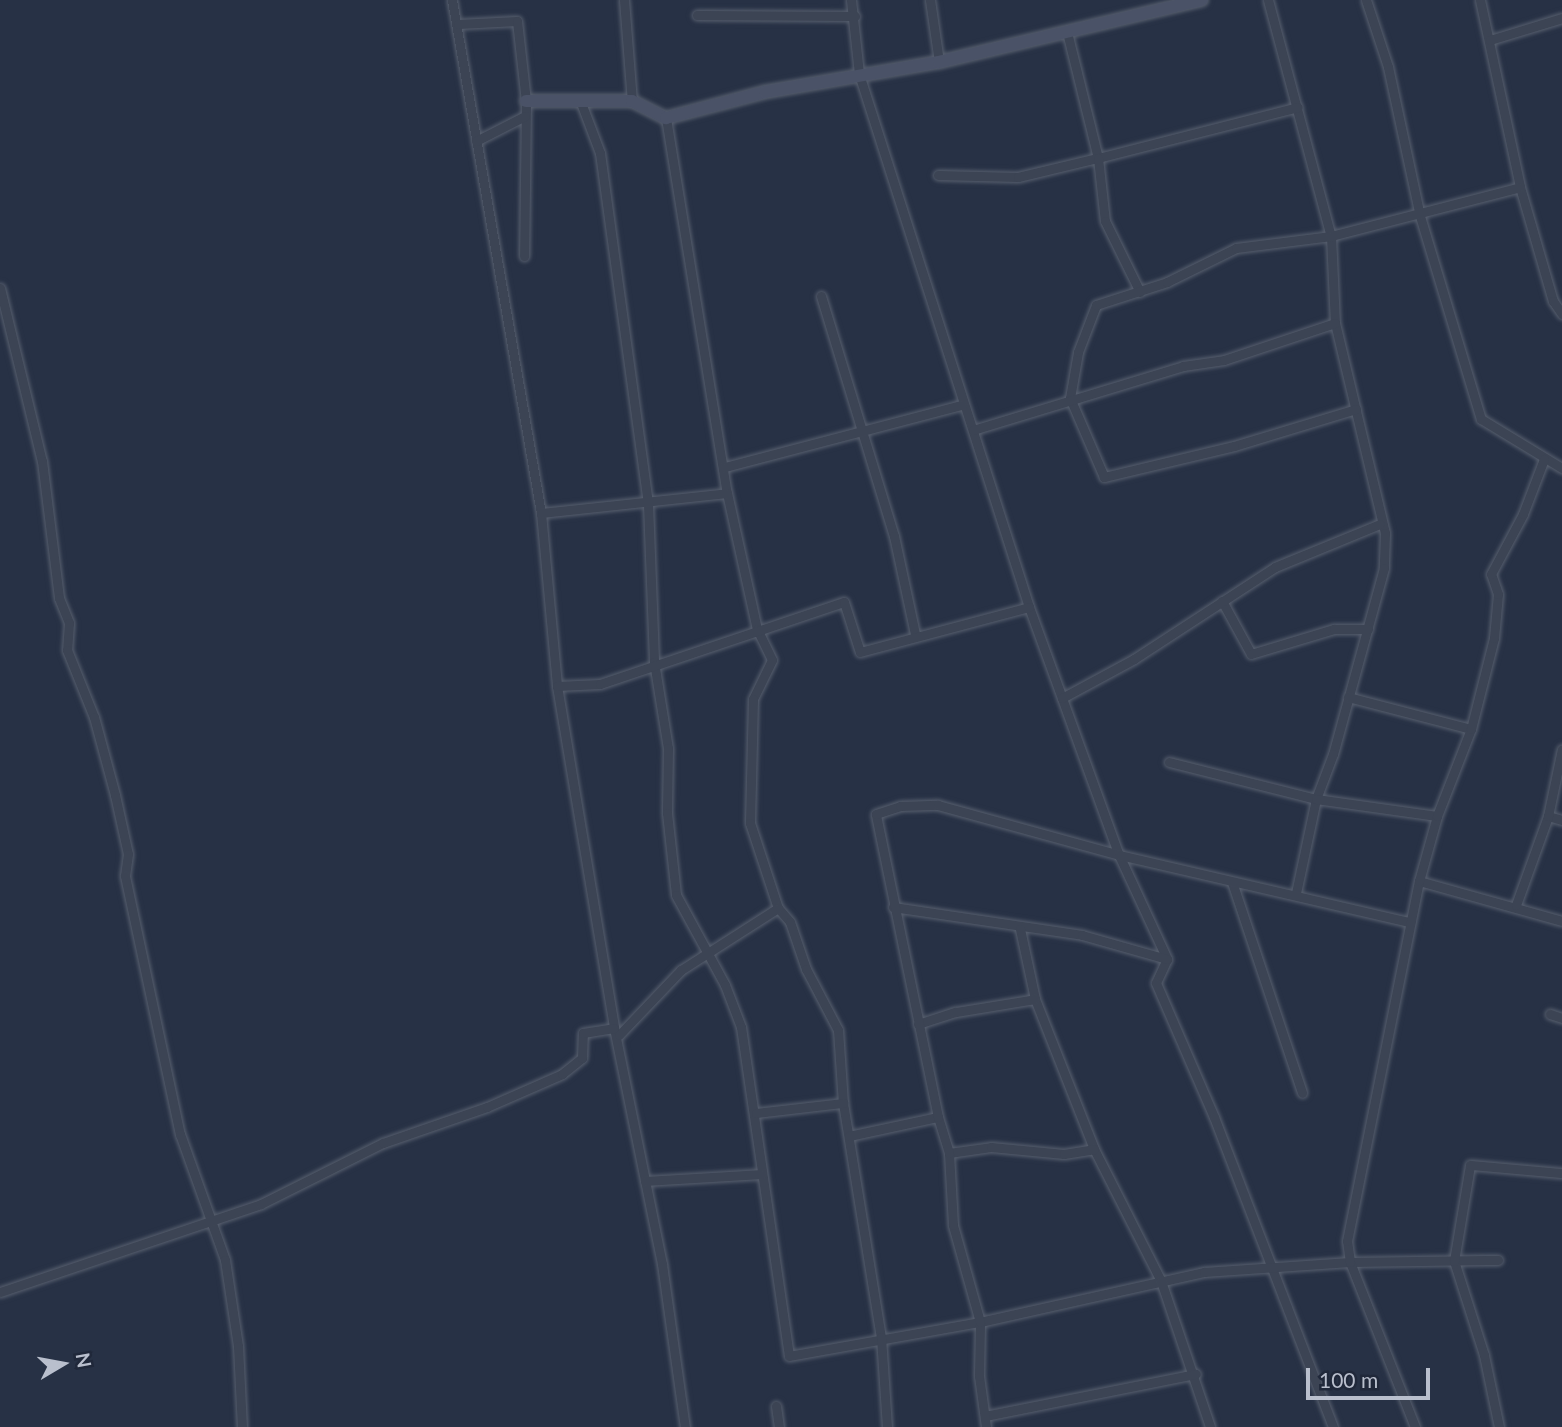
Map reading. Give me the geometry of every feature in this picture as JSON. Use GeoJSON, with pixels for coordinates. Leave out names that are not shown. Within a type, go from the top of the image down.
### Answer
{"type":"FeatureCollection","features":[{"type":"Feature","properties":{"kind":"street"},"geometry":{"type":"LineString","coordinates":[[452,0],[541,513],[557,686],[616,1031],[645,1181],[685,1427]]}},
{"type":"Feature","properties":{"kind":"street"},"geometry":{"type":"LineString","coordinates":[[624,0],[632,101]]}},
{"type":"Feature","properties":{"kind":"street"},"geometry":{"type":"LineString","coordinates":[[851,0],[855,16],[859,74],[962,405],[973,430],[1029,607],[1119,855],[1167,959],[1156,983],[1333,1427]]}},
{"type":"Feature","properties":{"kind":"street"},"geometry":{"type":"LineString","coordinates":[[930,0],[939,62]]}},
{"type":"Feature","properties":{"kind":"street"},"geometry":{"type":"LineString","coordinates":[[526,101],[632,101],[666,117],[859,74],[939,62],[1202,0]]}},
{"type":"Feature","properties":{"kind":"street"},"geometry":{"type":"LineString","coordinates":[[1268,0],[1331,236],[1335,323],[1380,524],[1385,533],[1384,568],[1316,799],[1296,892]]}},
{"type":"Feature","properties":{"kind":"street"},"geometry":{"type":"LineString","coordinates":[[1366,0],[1388,67],[1420,216],[1481,419],[1562,468]]}},
{"type":"Feature","properties":{"kind":"street"},"geometry":{"type":"LineString","coordinates":[[1480,0],[1520,187],[1553,301],[1562,314]]}},
{"type":"Feature","properties":{"kind":"street"},"geometry":{"type":"LineString","coordinates":[[697,15],[855,16]]}},
{"type":"Feature","properties":{"kind":"street"},"geometry":{"type":"LineString","coordinates":[[1490,40],[1562,18]]}},
{"type":"Feature","properties":{"kind":"street"},"geometry":{"type":"LineString","coordinates":[[458,24],[517,21],[526,101],[524,256]]}},
{"type":"Feature","properties":{"kind":"street"},"geometry":{"type":"LineString","coordinates":[[1067,32],[1098,158],[1105,221],[1140,292]]}},
{"type":"Feature","properties":{"kind":"street"},"geometry":{"type":"LineString","coordinates":[[580,100],[600,153],[648,504],[654,662],[668,748],[667,813],[676,895],[706,955],[725,985],[741,1027],[756,1113],[762,1174],[789,1356],[880,1337],[980,1322],[1161,1281],[1270,1266],[1498,1260]]}},
{"type":"Feature","properties":{"kind":"street"},"geometry":{"type":"LineString","coordinates":[[937,175],[1018,177],[1298,107]]}},
{"type":"Feature","properties":{"kind":"street"},"geometry":{"type":"LineString","coordinates":[[476,141],[525,117]]}},
{"type":"Feature","properties":{"kind":"street"},"geometry":{"type":"LineString","coordinates":[[666,117],[698,335],[725,467],[727,493],[757,629],[772,660],[752,699],[750,823],[778,908],[790,922],[806,969],[838,1030],[843,1103],[880,1337],[887,1427]]}},
{"type":"Feature","properties":{"kind":"street"},"geometry":{"type":"LineString","coordinates":[[1356,409],[1234,446],[1104,477],[1070,398],[1078,352],[1096,305],[1140,292],[1236,248],[1331,236],[1420,216],[1520,187]]}},
{"type":"Feature","properties":{"kind":"street"},"geometry":{"type":"LineString","coordinates":[[0,288],[42,461],[59,598],[69,622],[67,650],[94,717],[115,795],[128,854],[125,876],[180,1134],[209,1225],[225,1260],[238,1346],[242,1427]]}},
{"type":"Feature","properties":{"kind":"street"},"geometry":{"type":"LineString","coordinates":[[821,296],[894,536],[915,634]]}},
{"type":"Feature","properties":{"kind":"street"},"geometry":{"type":"LineString","coordinates":[[973,430],[1070,398],[1183,366],[1224,360],[1335,323]]}},
{"type":"Feature","properties":{"kind":"street"},"geometry":{"type":"LineString","coordinates":[[725,467],[962,405]]}},
{"type":"Feature","properties":{"kind":"street"},"geometry":{"type":"LineString","coordinates":[[1415,1427],[1350,1262],[1347,1241],[1409,922],[1437,816],[1471,729],[1494,638],[1498,594],[1491,574],[1524,514],[1544,458]]}},
{"type":"Feature","properties":{"kind":"street"},"geometry":{"type":"LineString","coordinates":[[541,513],[648,504],[727,493]]}},
{"type":"Feature","properties":{"kind":"street"},"geometry":{"type":"LineString","coordinates":[[1062,698],[1275,567],[1380,524]]}},
{"type":"Feature","properties":{"kind":"street"},"geometry":{"type":"LineString","coordinates":[[1222,601],[1251,654],[1334,629],[1368,629]]}},
{"type":"Feature","properties":{"kind":"street"},"geometry":{"type":"LineString","coordinates":[[557,686],[600,684],[654,662],[844,602],[860,652],[915,634],[944,631],[1029,607]]}},
{"type":"Feature","properties":{"kind":"street"},"geometry":{"type":"LineString","coordinates":[[1348,697],[1471,729]]}},
{"type":"Feature","properties":{"kind":"street"},"geometry":{"type":"LineString","coordinates":[[1516,905],[1548,816],[1562,750]]}},
{"type":"Feature","properties":{"kind":"street"},"geometry":{"type":"LineString","coordinates":[[1169,762],[1316,799],[1437,816]]}},
{"type":"Feature","properties":{"kind":"street"},"geometry":{"type":"LineString","coordinates":[[986,1427],[979,1376],[980,1322],[953,1225],[949,1153],[938,1117],[876,814],[900,806],[938,806],[1119,855],[1232,882],[1296,892],[1409,922]]}},
{"type":"Feature","properties":{"kind":"street"},"geometry":{"type":"LineString","coordinates":[[1548,816],[1562,820]]}},
{"type":"Feature","properties":{"kind":"street"},"geometry":{"type":"LineString","coordinates":[[1419,881],[1516,905],[1562,921]]}},
{"type":"Feature","properties":{"kind":"street"},"geometry":{"type":"LineString","coordinates":[[1232,882],[1302,1093]]}},
{"type":"Feature","properties":{"kind":"street"},"geometry":{"type":"LineString","coordinates":[[893,907],[1020,929],[1082,935],[1167,959]]}},
{"type":"Feature","properties":{"kind":"street"},"geometry":{"type":"LineString","coordinates":[[0,1292],[209,1225],[301,1187],[383,1143],[562,1074],[582,1058],[583,1033],[616,1031],[681,970],[778,908]]}},
{"type":"Feature","properties":{"kind":"street"},"geometry":{"type":"LineString","coordinates":[[1020,929],[1035,999],[1094,1149],[1161,1281],[1196,1374],[1210,1427]]}},
{"type":"Feature","properties":{"kind":"street"},"geometry":{"type":"LineString","coordinates":[[918,1024],[956,1012],[1035,999]]}},
{"type":"Feature","properties":{"kind":"street"},"geometry":{"type":"LineString","coordinates":[[1550,1014],[1562,1018]]}},
{"type":"Feature","properties":{"kind":"street"},"geometry":{"type":"LineString","coordinates":[[756,1113],[843,1103]]}},
{"type":"Feature","properties":{"kind":"street"},"geometry":{"type":"LineString","coordinates":[[849,1136],[938,1117]]}},
{"type":"Feature","properties":{"kind":"street"},"geometry":{"type":"LineString","coordinates":[[949,1153],[991,1147],[1064,1154],[1094,1149]]}},
{"type":"Feature","properties":{"kind":"street"},"geometry":{"type":"LineString","coordinates":[[1499,1427],[1484,1355],[1454,1261],[1470,1165],[1562,1173]]}},
{"type":"Feature","properties":{"kind":"street"},"geometry":{"type":"LineString","coordinates":[[645,1181],[762,1174]]}},
{"type":"Feature","properties":{"kind":"street"},"geometry":{"type":"LineString","coordinates":[[985,1416],[1196,1374]]}},
{"type":"Feature","properties":{"kind":"street"},"geometry":{"type":"LineString","coordinates":[[776,1406],[779,1427]]}}]}
